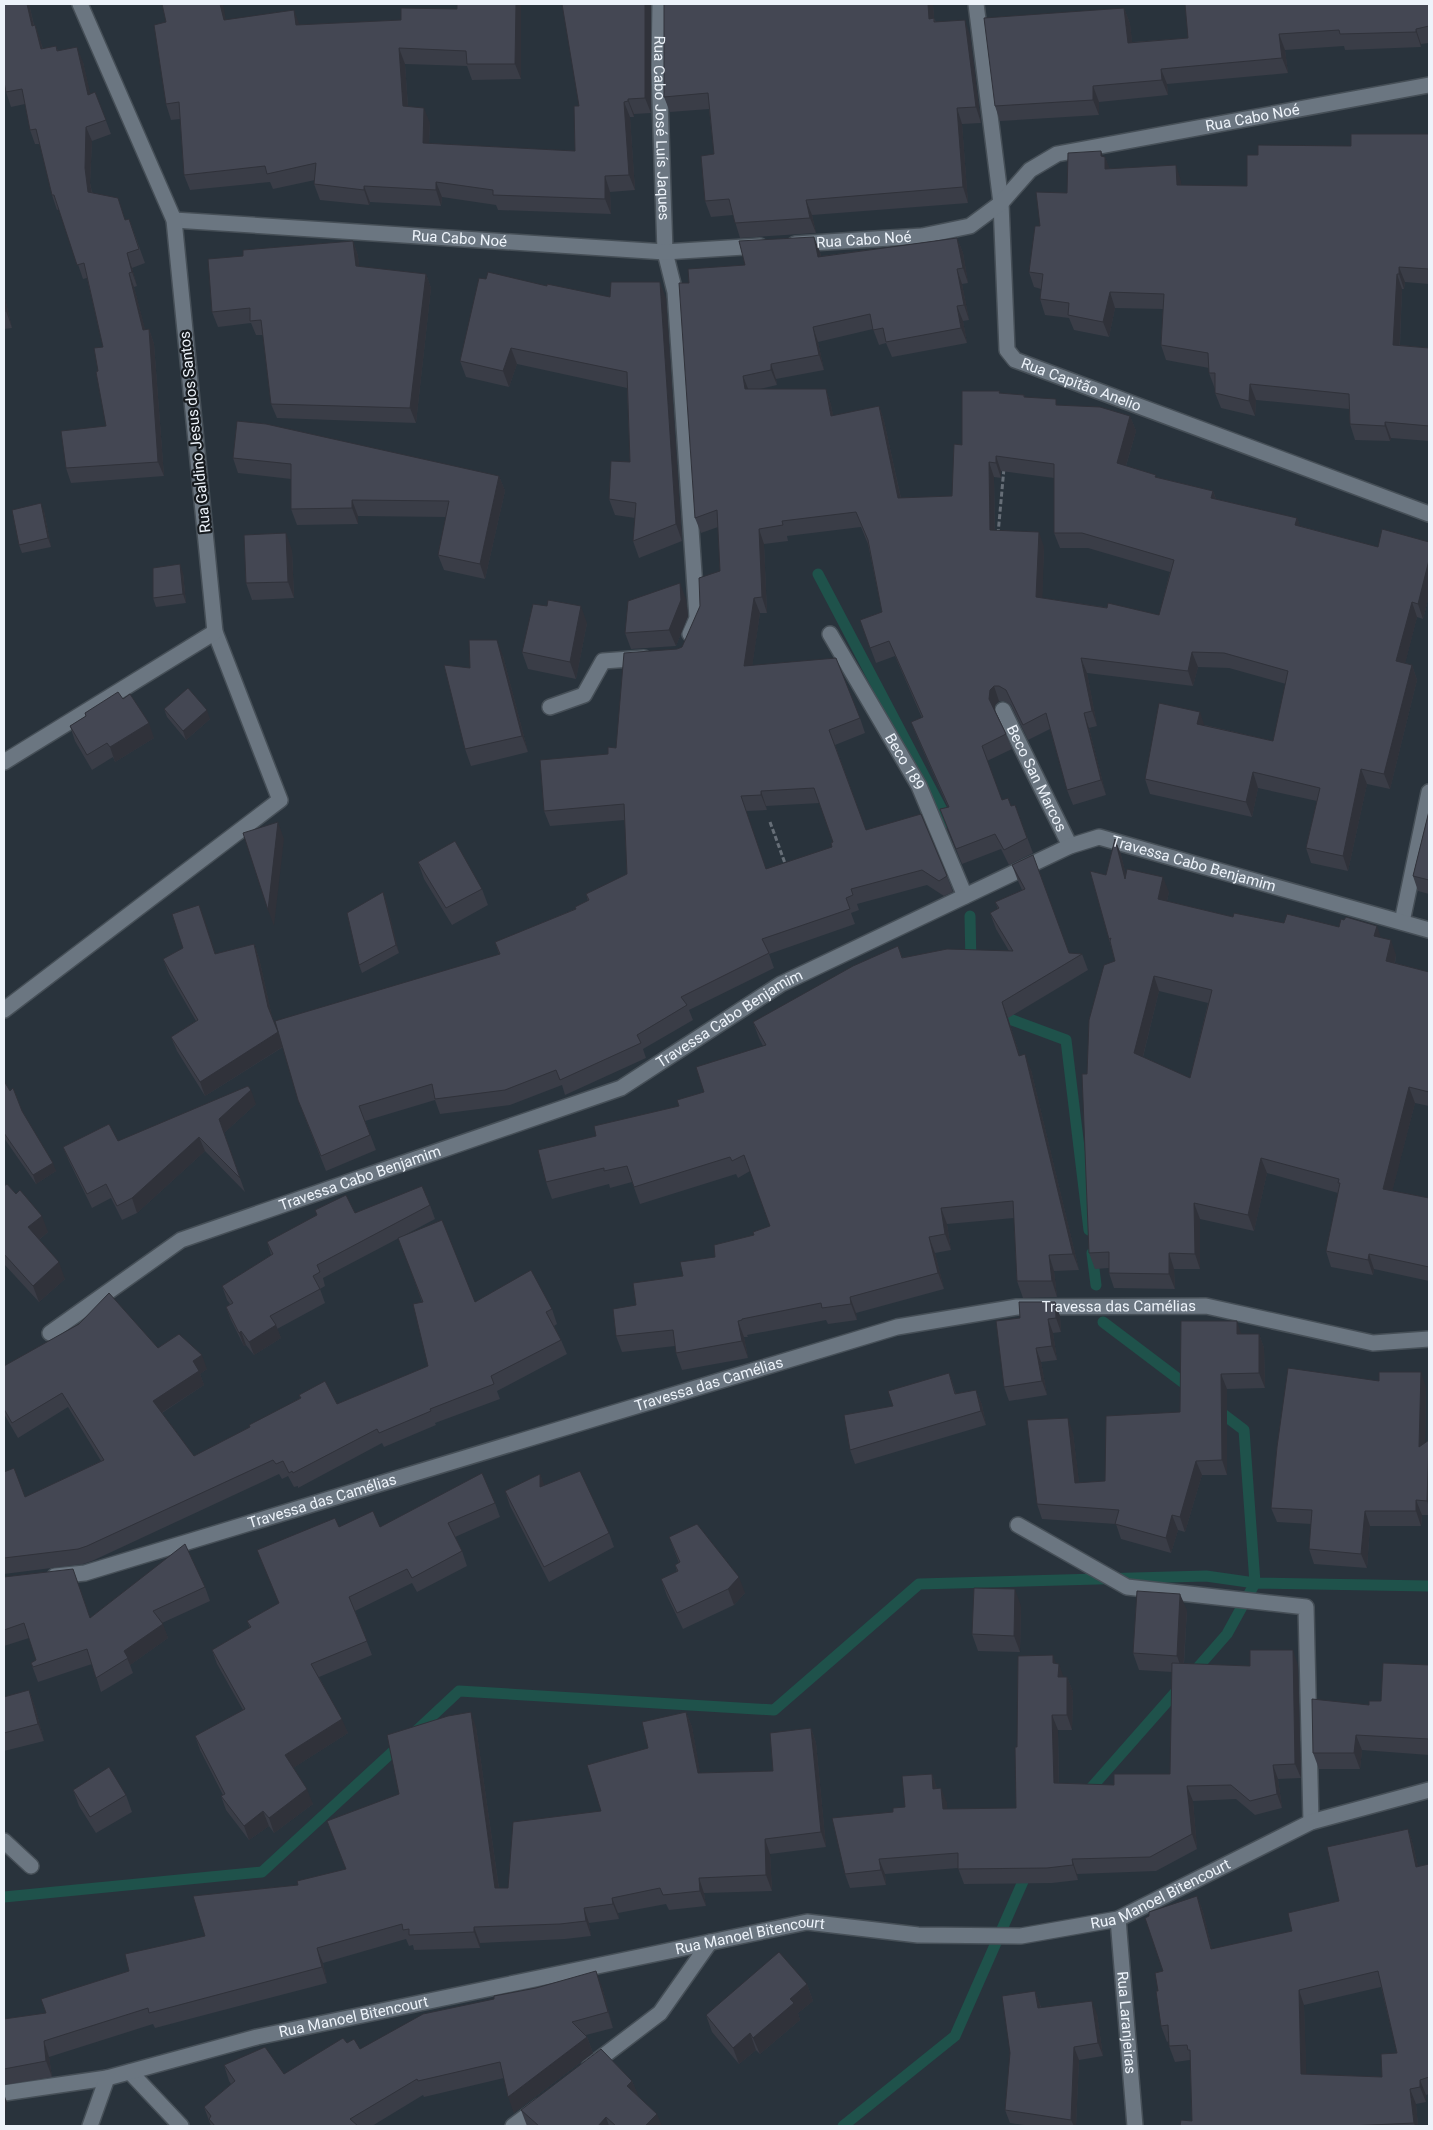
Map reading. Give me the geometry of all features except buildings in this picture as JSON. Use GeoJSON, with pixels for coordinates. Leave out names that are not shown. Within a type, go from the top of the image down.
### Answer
{"type":"FeatureCollection","features":[{"type":"Feature","properties":{"kind":"street","name":"Rua Galdino Jesus dos Santos"},"geometry":{"type":"LineString","coordinates":[[4,1010],[280,800],[214,632],[174,220],[80,4]]}},
{"type":"Feature","properties":{"kind":"street","name":"Rua Cabo José Luís Jaques"},"geometry":{"type":"LineString","coordinates":[[660,4],[658,70],[665,252],[674,292],[697,618],[686,646]]}},
{"type":"Feature","properties":{"kind":"street","name":"Rua Capitão Anelio"},"geometry":{"type":"LineString","coordinates":[[976,4],[1002,203],[1007,350],[1016,360],[1429,514]]}},
{"type":"Feature","properties":{"kind":"street","name":"Rua Cabo Noé"},"geometry":{"type":"LineString","coordinates":[[174,220],[665,252],[922,236],[970,226],[1002,203],[1030,170],[1057,154],[1429,85]]}},
{"type":"Feature","properties":{"kind":"street"},"geometry":{"type":"LineString","coordinates":[[4,762],[214,632]]}},
{"type":"Feature","properties":{"kind":"street","name":"Beco 189"},"geometry":{"type":"LineString","coordinates":[[830,634],[919,786],[965,896]]}},
{"type":"Feature","properties":{"kind":"street"},"geometry":{"type":"LineString","coordinates":[[550,707],[584,695],[603,661],[662,656]]}},
{"type":"Feature","properties":{"kind":"street","name":"Beco San Marcos"},"geometry":{"type":"LineString","coordinates":[[1003,710],[1070,846]]}},
{"type":"Feature","properties":{"kind":"street"},"geometry":{"type":"LineString","coordinates":[[1402,922],[1429,792]]}},
{"type":"Feature","properties":{"kind":"street","name":"Travessa Cabo Benjamim"},"geometry":{"type":"LineString","coordinates":[[50,1333],[181,1240],[621,1088],[781,984],[1070,846],[1099,837],[1429,930]]}},
{"type":"Feature","properties":{"kind":"street","name":"Travessa das Camélias"},"geometry":{"type":"LineString","coordinates":[[40,1578],[85,1573],[897,1327],[1017,1307],[1206,1306],[1373,1343],[1429,1338]]}},
{"type":"Feature","properties":{"kind":"street"},"geometry":{"type":"LineString","coordinates":[[1018,1525],[1127,1587],[1306,1607],[1311,1822]]}},
{"type":"Feature","properties":{"kind":"street","name":"Rua Manoel Bitencourt"},"geometry":{"type":"LineString","coordinates":[[4,2093],[107,2078],[257,2037],[807,1922],[918,1935],[1021,1936],[1118,1919],[1311,1822],[1429,1790]]}},
{"type":"Feature","properties":{"kind":"street"},"geometry":{"type":"LineString","coordinates":[[4,1841],[31,1866]]}},
{"type":"Feature","properties":{"kind":"street","name":"Rua Laranjeiras"},"geometry":{"type":"LineString","coordinates":[[1118,1919],[1135,2126]]}},
{"type":"Feature","properties":{"kind":"street"},"geometry":{"type":"LineString","coordinates":[[575,2078],[660,2013],[710,1942]]}},
{"type":"Feature","properties":{"kind":"street"},"geometry":{"type":"LineString","coordinates":[[130,2072],[181,2126]]}},
{"type":"Feature","properties":{"kind":"street"},"geometry":{"type":"LineString","coordinates":[[90,2126],[107,2078]]}},
{"type":"Feature","properties":{"kind":"street"},"geometry":{"type":"LineString","coordinates":[[513,2126],[552,2096]]}},
{"type":"Feature","properties":{"kind":"path"},"geometry":{"type":"LineString","coordinates":[[998,542],[1004,466]]}},
{"type":"Feature","properties":{"kind":"path"},"geometry":{"type":"LineString","coordinates":[[770,822],[789,875]]}},
{"type":"Feature","properties":{"kind":"waterway"},"geometry":{"type":"LineString","coordinates":[[818,574],[949,823]]}},
{"type":"Feature","properties":{"kind":"waterway"},"geometry":{"type":"LineString","coordinates":[[970,916],[971,964]]}},
{"type":"Feature","properties":{"kind":"waterway"},"geometry":{"type":"LineString","coordinates":[[996,1014],[1066,1040],[1089,1230]]}},
{"type":"Feature","properties":{"kind":"waterway"},"geometry":{"type":"LineString","coordinates":[[1092,1253],[1096,1285]]}},
{"type":"Feature","properties":{"kind":"waterway"},"geometry":{"type":"LineString","coordinates":[[1103,1322],[1193,1390]]}},
{"type":"Feature","properties":{"kind":"waterway"},"geometry":{"type":"LineString","coordinates":[[1192,1674],[1227,1634],[1255,1583],[1244,1430],[1215,1408]]}},
{"type":"Feature","properties":{"kind":"waterway"},"geometry":{"type":"LineString","coordinates":[[413,1734],[459,1691],[774,1710],[919,1584],[1206,1576],[1255,1583],[1429,1586]]}},
{"type":"Feature","properties":{"kind":"waterway"},"geometry":{"type":"LineString","coordinates":[[1084,1796],[1181,1686]]}},
{"type":"Feature","properties":{"kind":"waterway"},"geometry":{"type":"LineString","coordinates":[[4,1897],[262,1872],[401,1744]]}},
{"type":"Feature","properties":{"kind":"waterway"},"geometry":{"type":"LineString","coordinates":[[843,2126],[955,2036],[1028,1870]]}}]}
